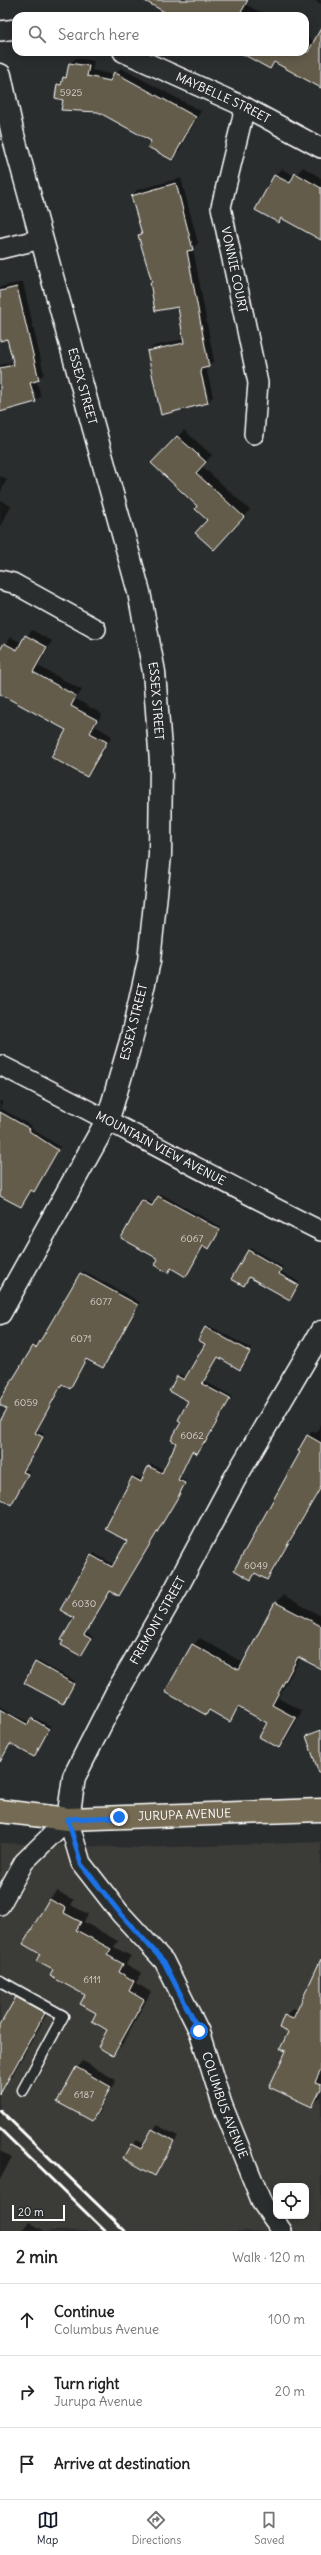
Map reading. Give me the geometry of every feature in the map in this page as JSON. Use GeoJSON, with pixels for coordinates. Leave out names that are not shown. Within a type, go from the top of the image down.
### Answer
{"type":"FeatureCollection","features":[{"type":"Feature","properties":{"kind":"main road","name":"JURUPA AVENUE"},"geometry":{"type":"LineString","coordinates":[[0,1811],[68,1819],[321,1810]]}},
{"type":"Feature","properties":{"kind":"street"},"geometry":{"type":"LineString","coordinates":[[0,31],[12,30]]}},
{"type":"Feature","properties":{"kind":"street","name":"MAYBELLE STREET"},"geometry":{"type":"LineString","coordinates":[[132,56],[245,107],[321,148]]}},
{"type":"Feature","properties":{"kind":"street","name":"ESSEX STREET"},"geometry":{"type":"LineString","coordinates":[[0,75],[13,135],[139,592],[154,672],[161,762],[160,855],[149,961],[131,1041],[108,1119],[0,1313]]}},
{"type":"Feature","properties":{"kind":"street","name":"VONNIE COURT"},"geometry":{"type":"LineString","coordinates":[[245,107],[221,207],[258,383],[254,434]]}},
{"type":"Feature","properties":{"kind":"street"},"geometry":{"type":"LineString","coordinates":[[0,249],[41,239]]}},
{"type":"Feature","properties":{"kind":"street"},"geometry":{"type":"LineString","coordinates":[[0,580],[13,583],[96,628]]}},
{"type":"Feature","properties":{"kind":"street","name":"MOUNTAIN VIEW AVENUE"},"geometry":{"type":"LineString","coordinates":[[0,1065],[108,1119],[232,1187],[321,1231]]}},
{"type":"Feature","properties":{"kind":"street","name":"FREMONT STREET"},"geometry":{"type":"LineString","coordinates":[[68,1819],[74,1778],[116,1694],[177,1587],[234,1480],[321,1332]]}},
{"type":"Feature","properties":{"kind":"street"},"geometry":{"type":"LineString","coordinates":[[0,1905],[24,1862],[68,1819]]}},
{"type":"Feature","properties":{"kind":"street","name":"COLUMBUS AVENUE"},"geometry":{"type":"LineString","coordinates":[[68,1819],[81,1864],[120,1913],[164,1962],[199,2031],[222,2104],[262,2203],[282,2231]]}},
{"type":"Feature","properties":{"kind":"lane"},"geometry":{"type":"LineString","coordinates":[[0,1981],[63,2016],[23,2090]]}},
{"type":"Feature","properties":{"kind":"shaded area"},"geometry":{"type":"Polygon","coordinates":[[[321,1842],[321,2231],[0,2231],[0,1843],[141,1848],[321,1842]]]}},
{"type":"Feature","properties":{"kind":"building"},"geometry":{"type":"Polygon","coordinates":[[[143,0],[248,0],[241,12],[165,12],[143,0]]]}},
{"type":"Feature","properties":{"kind":"building"},"geometry":{"type":"Polygon","coordinates":[[[321,28],[321,88],[274,62],[270,69],[246,56],[309,56],[309,50],[321,28]]]}},
{"type":"Feature","properties":{"kind":"building"},"geometry":{"type":"Polygon","coordinates":[[[69,63],[89,66],[87,76],[110,81],[114,72],[196,117],[172,160],[148,147],[151,141],[98,112],[61,110],[63,100],[55,98],[57,84],[61,85],[63,77],[66,78],[69,63]]]}},
{"type":"Feature","properties":{"kind":"building"},"geometry":{"type":"Polygon","coordinates":[[[295,173],[321,188],[321,240],[281,218],[279,223],[255,210],[274,175],[290,183],[295,173]]]}},
{"type":"Feature","properties":{"kind":"building"},"geometry":{"type":"Polygon","coordinates":[[[176,183],[193,250],[187,251],[209,367],[200,369],[208,403],[161,415],[147,351],[184,343],[178,307],[155,311],[150,282],[152,282],[138,235],[142,234],[131,196],[176,183]]]}},
{"type":"Feature","properties":{"kind":"building"},"geometry":{"type":"Polygon","coordinates":[[[17,287],[39,380],[30,383],[36,402],[0,412],[0,368],[14,365],[7,339],[0,341],[0,291],[17,287]]]}},
{"type":"Feature","properties":{"kind":"building"},"geometry":{"type":"Polygon","coordinates":[[[177,436],[206,462],[196,473],[244,517],[214,550],[195,533],[207,520],[195,509],[197,506],[151,463],[177,436]]]}},
{"type":"Feature","properties":{"kind":"building"},"geometry":{"type":"Polygon","coordinates":[[[25,635],[47,647],[33,672],[76,696],[71,706],[97,720],[90,733],[107,742],[87,777],[51,757],[66,730],[0,694],[0,650],[4,643],[17,650],[25,635]]]}},
{"type":"Feature","properties":{"kind":"building"},"geometry":{"type":"Polygon","coordinates":[[[0,1112],[30,1129],[29,1131],[58,1150],[34,1192],[31,1190],[21,1207],[0,1196],[0,1112]]]}},
{"type":"Feature","properties":{"kind":"building"},"geometry":{"type":"Polygon","coordinates":[[[158,1196],[220,1230],[209,1249],[203,1246],[186,1277],[171,1268],[168,1273],[155,1265],[158,1259],[121,1238],[142,1200],[152,1206],[158,1196]]]}},
{"type":"Feature","properties":{"kind":"building"},"geometry":{"type":"Polygon","coordinates":[[[248,1250],[281,1269],[279,1274],[298,1285],[290,1300],[249,1277],[244,1286],[231,1279],[248,1250]]]}},
{"type":"Feature","properties":{"kind":"building"},"geometry":{"type":"Polygon","coordinates":[[[80,1273],[138,1305],[103,1368],[86,1359],[70,1389],[62,1384],[35,1433],[43,1437],[23,1472],[28,1474],[11,1505],[0,1498],[0,1421],[7,1409],[0,1405],[0,1400],[33,1346],[36,1348],[80,1273]]]}},
{"type":"Feature","properties":{"kind":"building"},"geometry":{"type":"Polygon","coordinates":[[[205,1327],[250,1352],[240,1370],[218,1357],[202,1384],[230,1399],[205,1443],[204,1442],[197,1454],[192,1451],[178,1480],[185,1483],[178,1497],[119,1596],[110,1591],[84,1635],[91,1639],[81,1656],[61,1645],[63,1641],[61,1640],[74,1618],[60,1610],[91,1555],[112,1567],[127,1541],[105,1529],[132,1477],[141,1482],[148,1466],[162,1473],[176,1443],[171,1440],[181,1422],[178,1420],[188,1401],[169,1391],[177,1376],[184,1380],[205,1344],[198,1340],[205,1327]]]}},
{"type":"Feature","properties":{"kind":"building"},"geometry":{"type":"Polygon","coordinates":[[[307,1435],[321,1443],[321,1487],[267,1580],[255,1573],[251,1580],[234,1570],[300,1452],[298,1451],[307,1435]]]}},
{"type":"Feature","properties":{"kind":"building"},"geometry":{"type":"Polygon","coordinates":[[[275,1602],[321,1626],[321,1669],[298,1657],[272,1705],[296,1718],[279,1748],[259,1737],[267,1723],[238,1707],[230,1722],[209,1710],[206,1715],[165,1692],[192,1644],[239,1670],[275,1602]]]}},
{"type":"Feature","properties":{"kind":"building"},"geometry":{"type":"Polygon","coordinates":[[[35,1662],[74,1684],[63,1704],[24,1683],[35,1662]]]}},
{"type":"Feature","properties":{"kind":"building"},"geometry":{"type":"Polygon","coordinates":[[[0,1709],[28,1725],[31,1718],[49,1729],[34,1757],[10,1744],[0,1762],[0,1709]]]}},
{"type":"Feature","properties":{"kind":"building"},"geometry":{"type":"Polygon","coordinates":[[[321,1730],[321,1773],[319,1773],[306,1736],[321,1730]]]}},
{"type":"Feature","properties":{"kind":"building"},"geometry":{"type":"Polygon","coordinates":[[[49,1899],[66,1908],[64,1913],[81,1922],[76,1930],[111,1949],[107,1955],[123,1964],[119,1972],[134,1981],[129,1991],[144,2000],[113,2056],[98,2047],[107,2030],[92,2021],[96,2013],[80,2004],[85,1995],[50,1976],[53,1970],[36,1961],[40,1954],[23,1944],[49,1899]]]}},
{"type":"Feature","properties":{"kind":"building"},"geometry":{"type":"Polygon","coordinates":[[[321,1959],[321,2070],[315,2082],[321,2084],[321,2089],[312,2107],[269,2087],[286,2051],[280,2049],[288,2032],[279,2028],[284,2015],[293,2019],[321,1959]]]}},
{"type":"Feature","properties":{"kind":"building"},"geometry":{"type":"Polygon","coordinates":[[[16,1997],[45,2013],[0,2094],[0,2025],[16,1997]]]}},
{"type":"Feature","properties":{"kind":"building"},"geometry":{"type":"Polygon","coordinates":[[[76,2067],[111,2087],[92,2121],[57,2102],[76,2067]]]}},
{"type":"Feature","properties":{"kind":"building"},"geometry":{"type":"Polygon","coordinates":[[[152,2129],[174,2141],[155,2176],[123,2158],[131,2144],[141,2149],[152,2129]]]}},
{"type":"Feature","properties":{"kind":"railway"},"geometry":{"type":"LineString","coordinates":[[0,2110],[125,2231]]}},
{"type":"Feature","properties":{"kind":"railway"},"geometry":{"type":"LineString","coordinates":[[0,2129],[105,2231]]}},
{"type":"Feature","properties":{"kind":"route"},"geometry":{"type":"LineString","coordinates":[[119,1817],[68,1819],[81,1864],[120,1913],[164,1962],[199,2031]]}}]}
